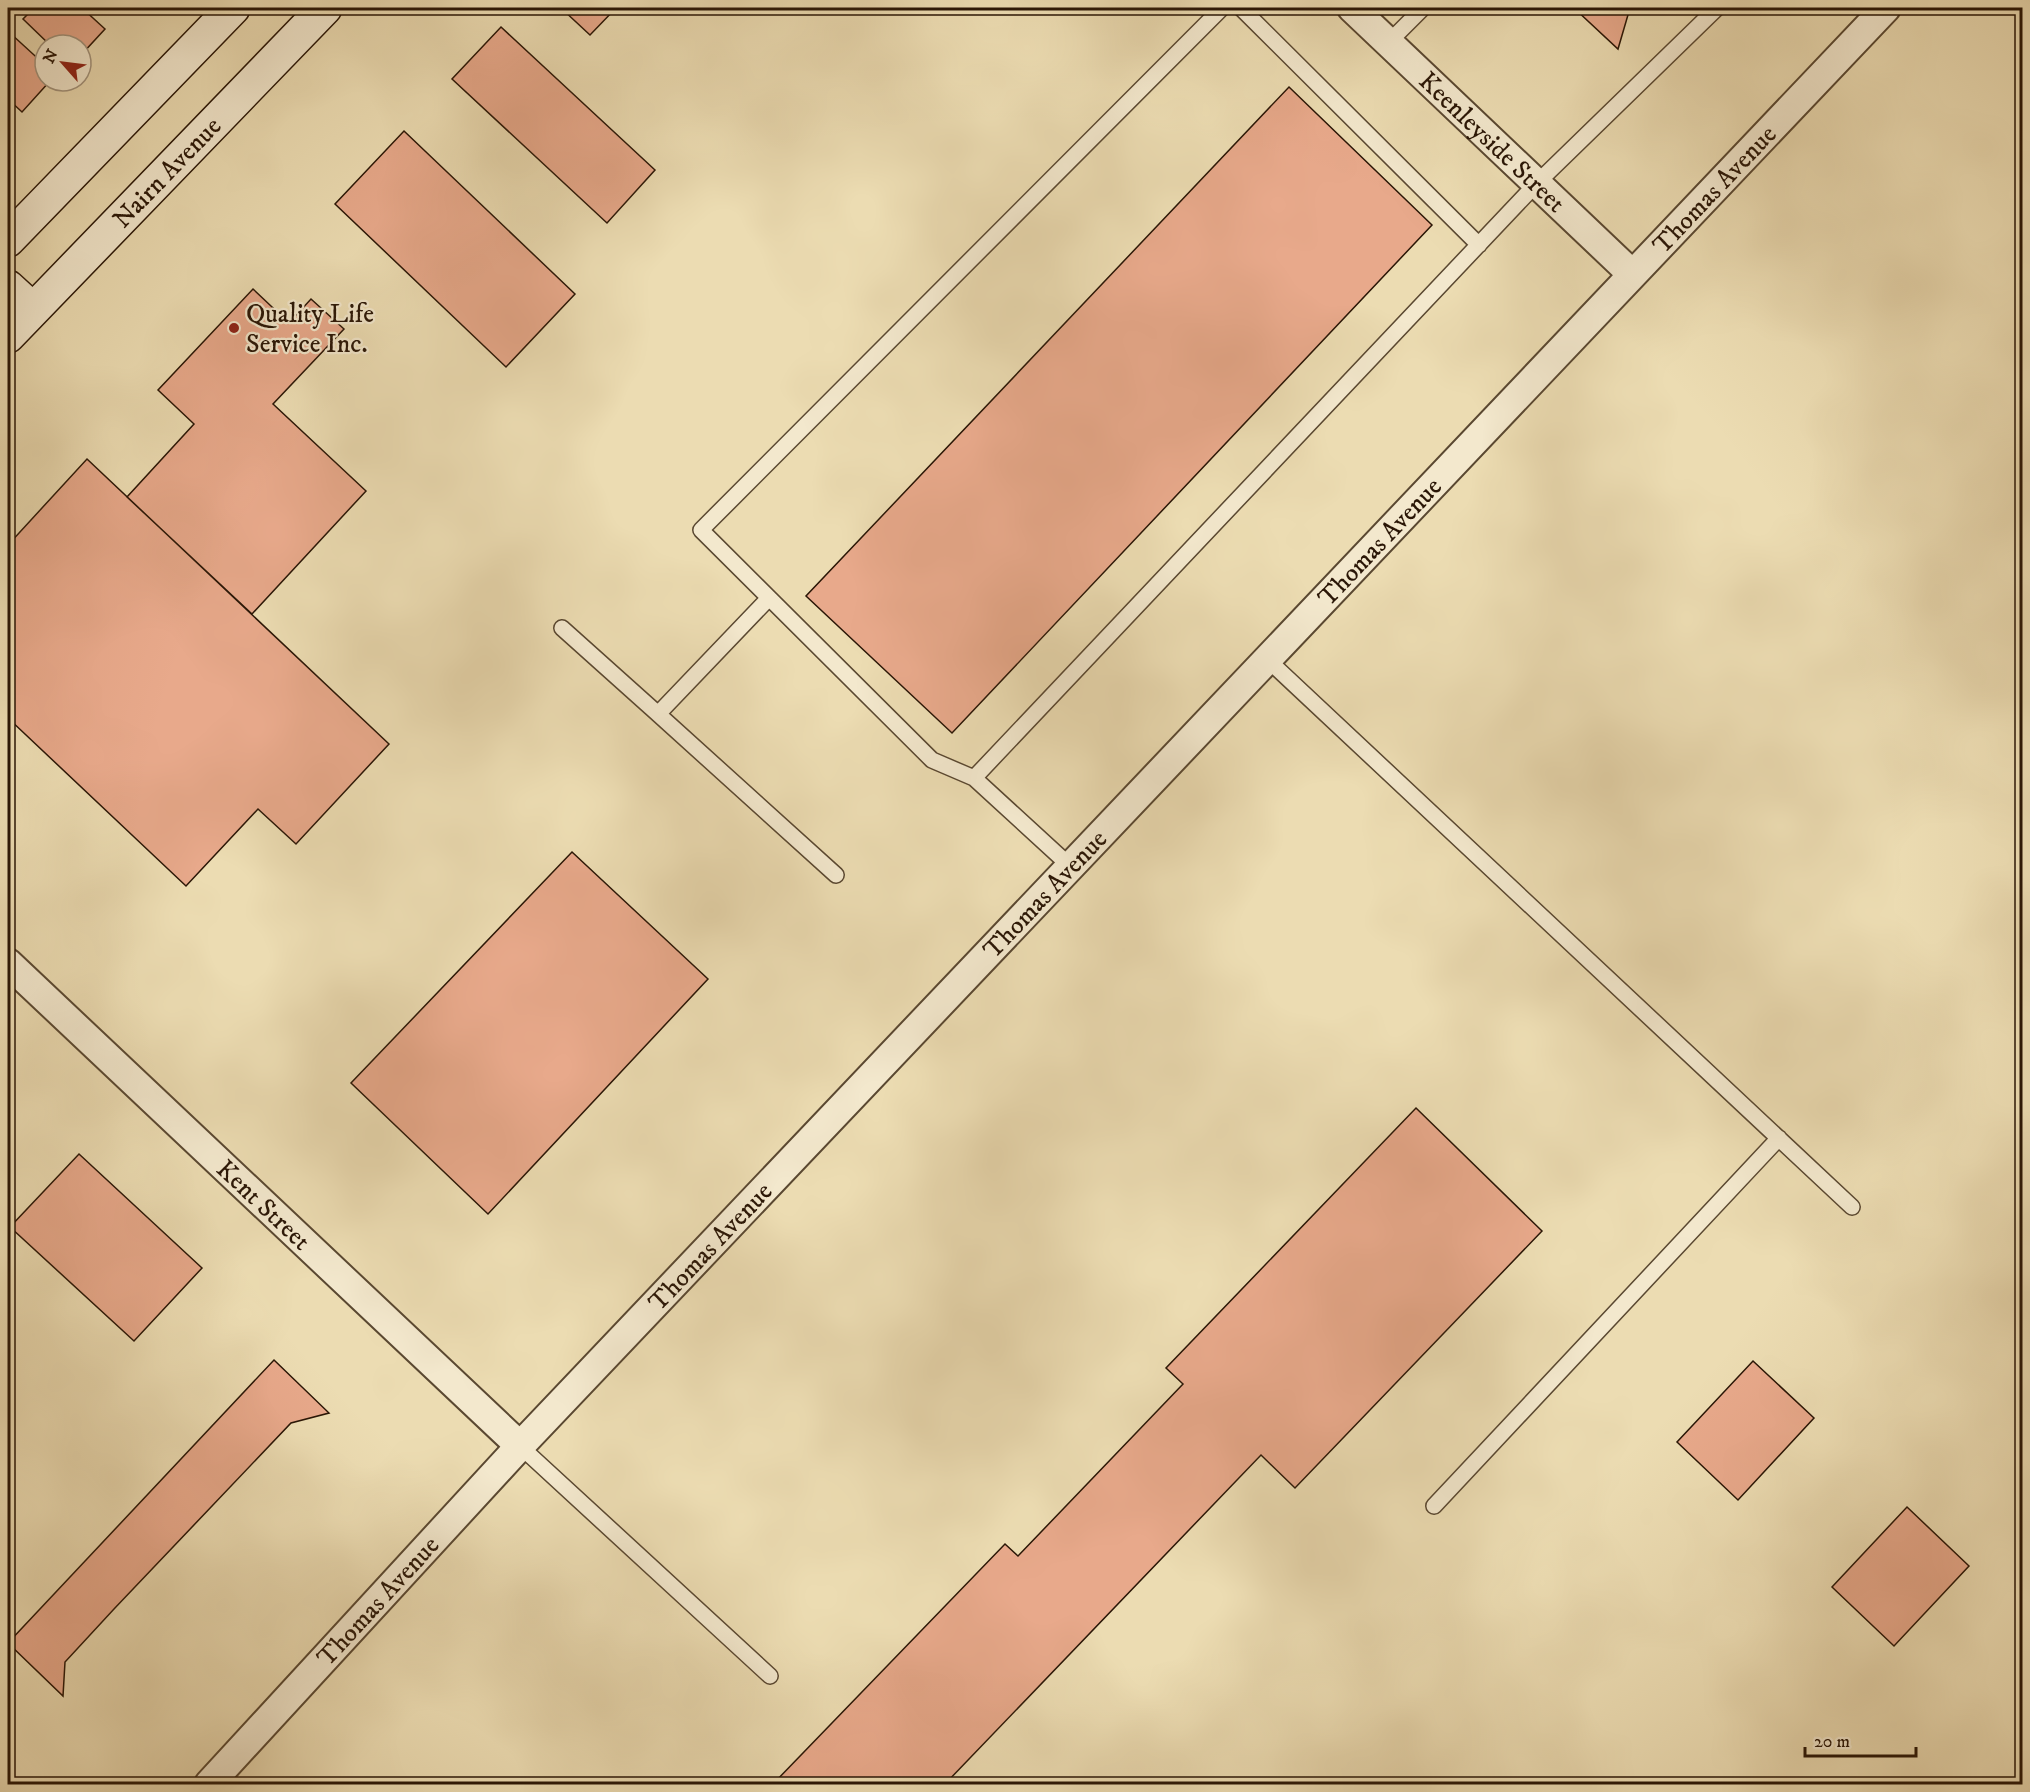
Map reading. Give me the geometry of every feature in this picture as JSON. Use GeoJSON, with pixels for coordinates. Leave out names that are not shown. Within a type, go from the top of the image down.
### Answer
{"type":"FeatureCollection","features":[{"type":"Feature","properties":{"kind":"main road"},"geometry":{"type":"LineString","coordinates":[[8,240],[233,8]]}},
{"type":"Feature","properties":{"kind":"main road","name":"Nairn Avenue"},"geometry":{"type":"LineString","coordinates":[[8,336],[326,8]]}},
{"type":"Feature","properties":{"kind":"main road"},"geometry":{"type":"LineString","coordinates":[[8,287],[32,309]]}},
{"type":"Feature","properties":{"kind":"street","name":"Keenleyside Street"},"geometry":{"type":"LineString","coordinates":[[1352,8],[1632,274]]}},
{"type":"Feature","properties":{"kind":"street","name":"Thomas Avenue"},"geometry":{"type":"LineString","coordinates":[[209,1785],[520,1446],[1886,8]]}},
{"type":"Feature","properties":{"kind":"street","name":"Kent Street"},"geometry":{"type":"LineString","coordinates":[[8,963],[520,1446]]}},
{"type":"Feature","properties":{"kind":"lane"},"geometry":{"type":"LineString","coordinates":[[1070,866],[974,778],[932,760],[702,530],[1222,8]]}},
{"type":"Feature","properties":{"kind":"lane"},"geometry":{"type":"LineString","coordinates":[[1241,8],[1479,245]]}},
{"type":"Feature","properties":{"kind":"lane"},"geometry":{"type":"LineString","coordinates":[[1389,42],[1423,8]]}},
{"type":"Feature","properties":{"kind":"lane"},"geometry":{"type":"LineString","coordinates":[[974,778],[1537,183],[1717,8]]}},
{"type":"Feature","properties":{"kind":"lane"},"geometry":{"type":"LineString","coordinates":[[658,714],[769,598]]}},
{"type":"Feature","properties":{"kind":"lane"},"geometry":{"type":"LineString","coordinates":[[562,628],[836,874]]}},
{"type":"Feature","properties":{"kind":"lane"},"geometry":{"type":"LineString","coordinates":[[1267,658],[1852,1207]]}},
{"type":"Feature","properties":{"kind":"lane"},"geometry":{"type":"LineString","coordinates":[[1434,1506],[1779,1138]]}},
{"type":"Feature","properties":{"kind":"lane"},"geometry":{"type":"LineString","coordinates":[[520,1446],[770,1676]]}},
{"type":"Feature","properties":{"kind":"building"},"geometry":{"type":"Polygon","coordinates":[[[34,8],[82,8],[105,29],[93,42],[93,33],[38,33],[23,19],[34,8]]]}},
{"type":"Feature","properties":{"kind":"building"},"geometry":{"type":"Polygon","coordinates":[[[561,8],[616,8],[590,35],[561,8]]]}},
{"type":"Feature","properties":{"kind":"building"},"geometry":{"type":"Polygon","coordinates":[[[1574,8],[1630,8],[1618,49],[1574,8]]]}},
{"type":"Feature","properties":{"kind":"building"},"geometry":{"type":"Polygon","coordinates":[[[501,27],[655,170],[607,223],[452,79],[501,27]]]}},
{"type":"Feature","properties":{"kind":"building"},"geometry":{"type":"Polygon","coordinates":[[[10,33],[33,54],[33,93],[39,93],[22,112],[8,99],[8,35],[10,33]]]}},
{"type":"Feature","properties":{"kind":"building"},"geometry":{"type":"Polygon","coordinates":[[[1289,87],[1432,225],[952,733],[806,596],[1289,87]]]}},
{"type":"Feature","properties":{"kind":"building"},"geometry":{"type":"Polygon","coordinates":[[[404,131],[575,294],[506,367],[335,204],[404,131]]]}},
{"type":"Feature","properties":{"kind":"building"},"geometry":{"type":"Polygon","coordinates":[[[253,289],[289,323],[311,299],[344,329],[273,404],[366,491],[252,614],[127,497],[194,424],[158,390],[253,289]]]}},
{"type":"Feature","properties":{"kind":"building"},"geometry":{"type":"Polygon","coordinates":[[[87,459],[389,744],[296,844],[258,809],[186,886],[8,718],[8,545],[87,459]]]}},
{"type":"Feature","properties":{"kind":"building"},"geometry":{"type":"Polygon","coordinates":[[[572,852],[708,979],[488,1214],[351,1083],[572,852]]]}},
{"type":"Feature","properties":{"kind":"building"},"geometry":{"type":"Polygon","coordinates":[[[1416,1108],[1542,1231],[1295,1488],[1261,1455],[945,1784],[773,1784],[1005,1544],[1018,1556],[1183,1384],[1166,1368],[1416,1108]]]}},
{"type":"Feature","properties":{"kind":"building"},"geometry":{"type":"Polygon","coordinates":[[[79,1154],[202,1268],[134,1341],[10,1227],[79,1154]]]}},
{"type":"Feature","properties":{"kind":"building"},"geometry":{"type":"Polygon","coordinates":[[[274,1360],[329,1413],[291,1423],[114,1609],[65,1662],[63,1696],[8,1643],[274,1360]]]}},
{"type":"Feature","properties":{"kind":"building"},"geometry":{"type":"Polygon","coordinates":[[[1753,1361],[1814,1418],[1738,1500],[1677,1442],[1753,1361]]]}},
{"type":"Feature","properties":{"kind":"building"},"geometry":{"type":"Polygon","coordinates":[[[1907,1507],[1969,1566],[1894,1646],[1832,1587],[1907,1507]]]}},
{"type":"Feature","properties":{"kind":"place","name":"Quality Life Service Inc."},"geometry":{"type":"Point","coordinates":[234,328]}}]}
